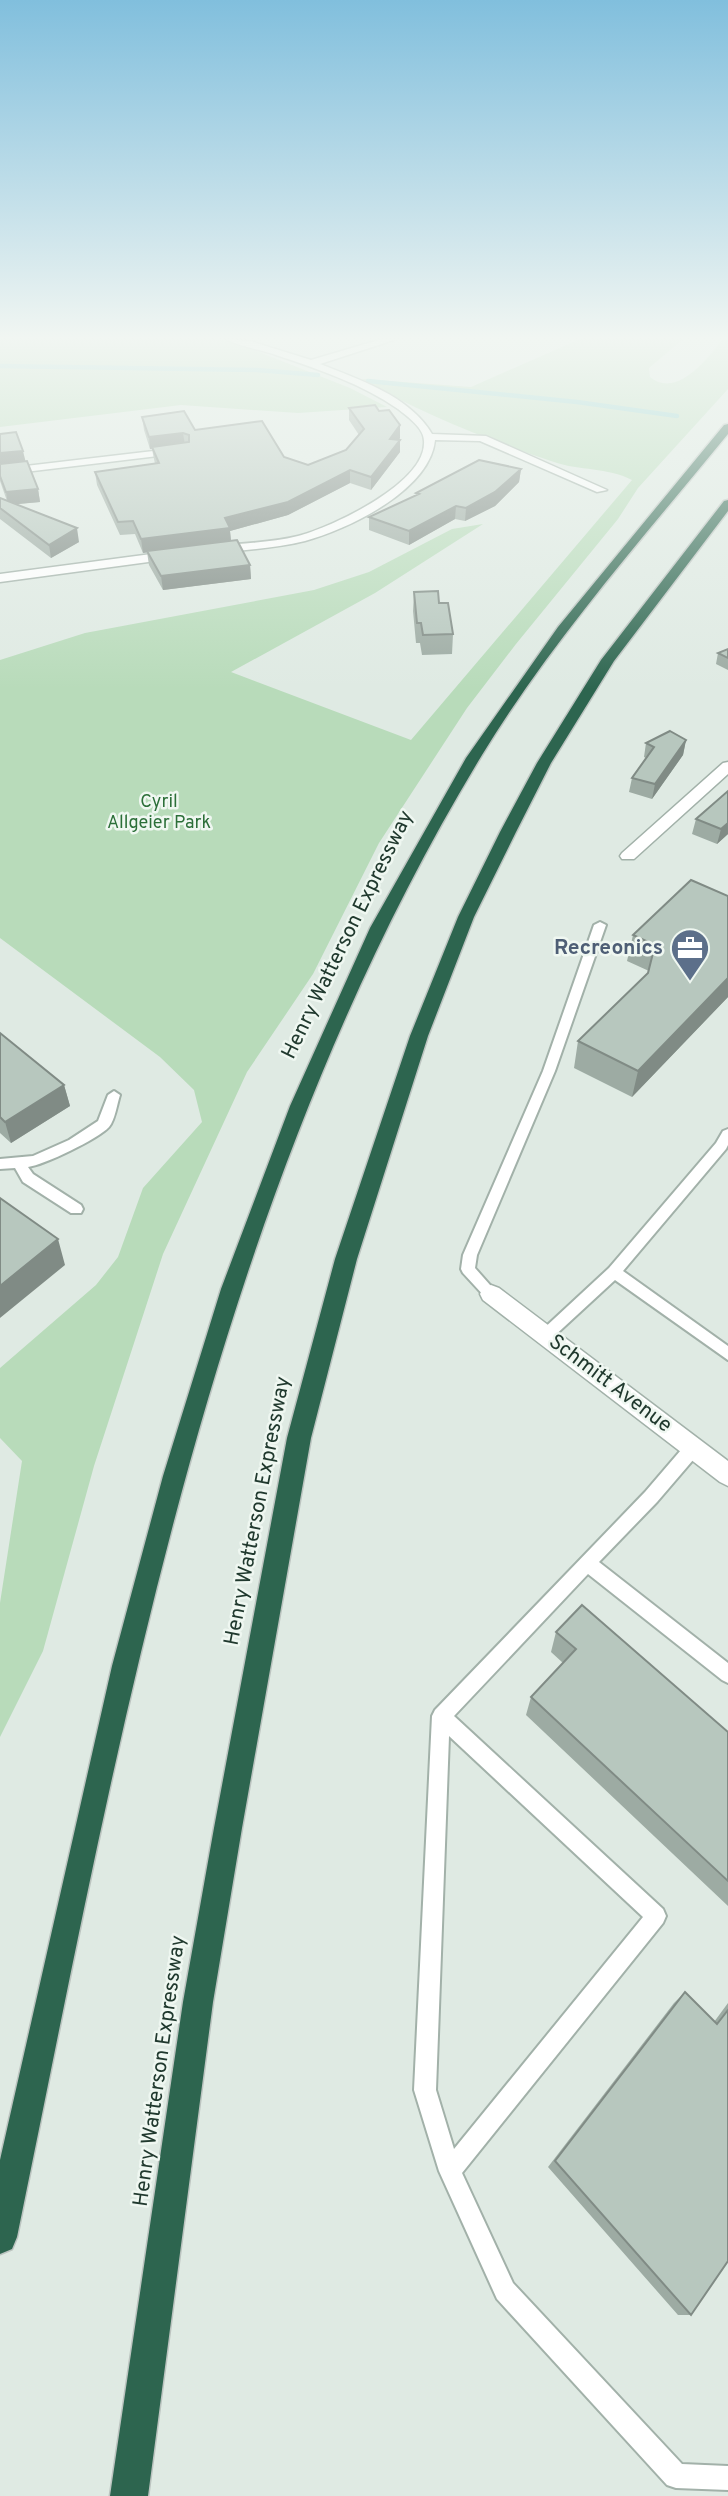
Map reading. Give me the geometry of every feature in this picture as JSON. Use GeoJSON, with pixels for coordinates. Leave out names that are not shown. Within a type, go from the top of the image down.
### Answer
{"type":"FeatureCollection","features":[{"type":"Feature","properties":{"kind":"highway","name":"Henry Watterson Expressway"},"geometry":{"type":"LineString","coordinates":[[0,2237],[118,1689],[193,1413],[288,1134],[337,1019],[392,904],[471,761],[543,653],[705,455]]}},
{"type":"Feature","properties":{"kind":"highway","name":"Henry Watterson Expressway"},"geometry":{"type":"LineString","coordinates":[[129,2496],[198,2002],[228,1828],[299,1438],[346,1259],[419,1036],[466,917],[508,832],[544,763],[608,660],[728,503]]}},
{"type":"Feature","properties":{"kind":"street"},"geometry":{"type":"LineString","coordinates":[[0,472],[138,455]]}},
{"type":"Feature","properties":{"kind":"street"},"geometry":{"type":"LineString","coordinates":[[195,553],[300,538],[332,526],[390,496],[412,480],[428,461],[428,455]]}},
{"type":"Feature","properties":{"kind":"street"},"geometry":{"type":"LineString","coordinates":[[520,455],[601,490]]}},
{"type":"Feature","properties":{"kind":"street"},"geometry":{"type":"LineString","coordinates":[[0,578],[182,554]]}},
{"type":"Feature","properties":{"kind":"street"},"geometry":{"type":"LineString","coordinates":[[628,856],[728,766]]}},
{"type":"Feature","properties":{"kind":"street","name":"Schmitt Avenue"},"geometry":{"type":"LineString","coordinates":[[491,1294],[728,1475]]}},
{"type":"Feature","properties":{"kind":"lane"},"geometry":{"type":"LineString","coordinates":[[491,1294],[468,1269],[470,1255],[549,1071],[600,925]]}},
{"type":"Feature","properties":{"kind":"lane"},"geometry":{"type":"LineString","coordinates":[[0,1164],[45,1157],[74,1143],[104,1124],[114,1095]]}},
{"type":"Feature","properties":{"kind":"lane"},"geometry":{"type":"LineString","coordinates":[[546,1335],[614,1272],[726,1143]]}},
{"type":"Feature","properties":{"kind":"lane"},"geometry":{"type":"LineString","coordinates":[[18,1162],[28,1178],[76,1209]]}},
{"type":"Feature","properties":{"kind":"lane"},"geometry":{"type":"LineString","coordinates":[[614,1272],[728,1354]]}},
{"type":"Feature","properties":{"kind":"lane"},"geometry":{"type":"LineString","coordinates":[[693,1448],[651,1496],[441,1716],[425,2090],[450,2171],[505,2291],[676,2476],[728,2478]]}},
{"type":"Feature","properties":{"kind":"lane"},"geometry":{"type":"LineString","coordinates":[[587,1563],[728,1674]]}},
{"type":"Feature","properties":{"kind":"lane"},"geometry":{"type":"LineString","coordinates":[[441,1716],[656,1916],[450,2171]]}},
{"type":"Feature","properties":{"kind":"green space","name":"Cyril Allgeier Park"},"geometry":{"type":"Polygon","coordinates":[[[536,455],[668,455],[638,488],[618,519],[467,708],[379,843],[313,974],[247,1072],[163,1254],[94,1466],[43,1651],[0,1737],[0,1603],[22,1461],[0,1438],[0,1368],[96,1285],[118,1257],[143,1188],[202,1122],[194,1090],[160,1057],[0,938],[0,660],[85,633],[314,590],[369,572],[452,529],[483,524],[375,593],[231,672],[411,740],[632,480],[613,473],[564,465],[536,455]]]}},
{"type":"Feature","properties":{"kind":"building"},"geometry":{"type":"Polygon","coordinates":[[[156,455],[283,455],[308,465],[332,455],[388,455],[371,477],[350,470],[288,502],[225,518],[230,528],[141,539],[133,521],[118,522],[95,472],[159,463],[156,455]]]}},
{"type":"Feature","properties":{"kind":"building"},"geometry":{"type":"Polygon","coordinates":[[[479,460],[521,469],[495,492],[466,508],[456,506],[409,531],[369,517],[419,494],[416,493],[479,460]]]}},
{"type":"Feature","properties":{"kind":"building"},"geometry":{"type":"Polygon","coordinates":[[[27,461],[38,489],[6,492],[0,476],[0,464],[27,461]]]}},
{"type":"Feature","properties":{"kind":"building"},"geometry":{"type":"Polygon","coordinates":[[[0,498],[77,528],[49,545],[0,508],[0,498]]]}},
{"type":"Feature","properties":{"kind":"building"},"geometry":{"type":"Polygon","coordinates":[[[237,540],[250,565],[161,576],[147,551],[237,540]]]}},
{"type":"Feature","properties":{"kind":"building"},"geometry":{"type":"Polygon","coordinates":[[[438,591],[439,603],[448,603],[453,634],[423,635],[421,623],[417,623],[414,592],[438,591]]]}},
{"type":"Feature","properties":{"kind":"building"},"geometry":{"type":"Polygon","coordinates":[[[728,649],[728,658],[718,653],[728,649]]]}},
{"type":"Feature","properties":{"kind":"building"},"geometry":{"type":"Polygon","coordinates":[[[670,731],[686,740],[655,784],[632,778],[654,747],[646,743],[670,731]]]}},
{"type":"Feature","properties":{"kind":"building"},"geometry":{"type":"Polygon","coordinates":[[[728,791],[728,823],[721,829],[696,819],[728,791]]]}},
{"type":"Feature","properties":{"kind":"building"},"geometry":{"type":"Polygon","coordinates":[[[691,880],[728,896],[728,978],[638,1071],[578,1041],[648,973],[655,945],[633,935],[691,880]]]}},
{"type":"Feature","properties":{"kind":"building"},"geometry":{"type":"Polygon","coordinates":[[[0,1033],[64,1085],[5,1122],[0,1117],[0,1033]]]}},
{"type":"Feature","properties":{"kind":"building"},"geometry":{"type":"Polygon","coordinates":[[[0,1198],[58,1239],[0,1286],[0,1198]]]}},
{"type":"Feature","properties":{"kind":"building"},"geometry":{"type":"Polygon","coordinates":[[[582,1605],[728,1732],[728,1881],[531,1697],[576,1649],[556,1632],[582,1605]]]}},
{"type":"Feature","properties":{"kind":"building"},"geometry":{"type":"Polygon","coordinates":[[[685,1992],[717,2024],[728,2010],[728,2261],[691,2315],[555,2161],[685,1992]]]}},
{"type":"Feature","properties":{"kind":"place","name":"Recreonics"},"geometry":{"type":"Point","coordinates":[690,982]}}]}
